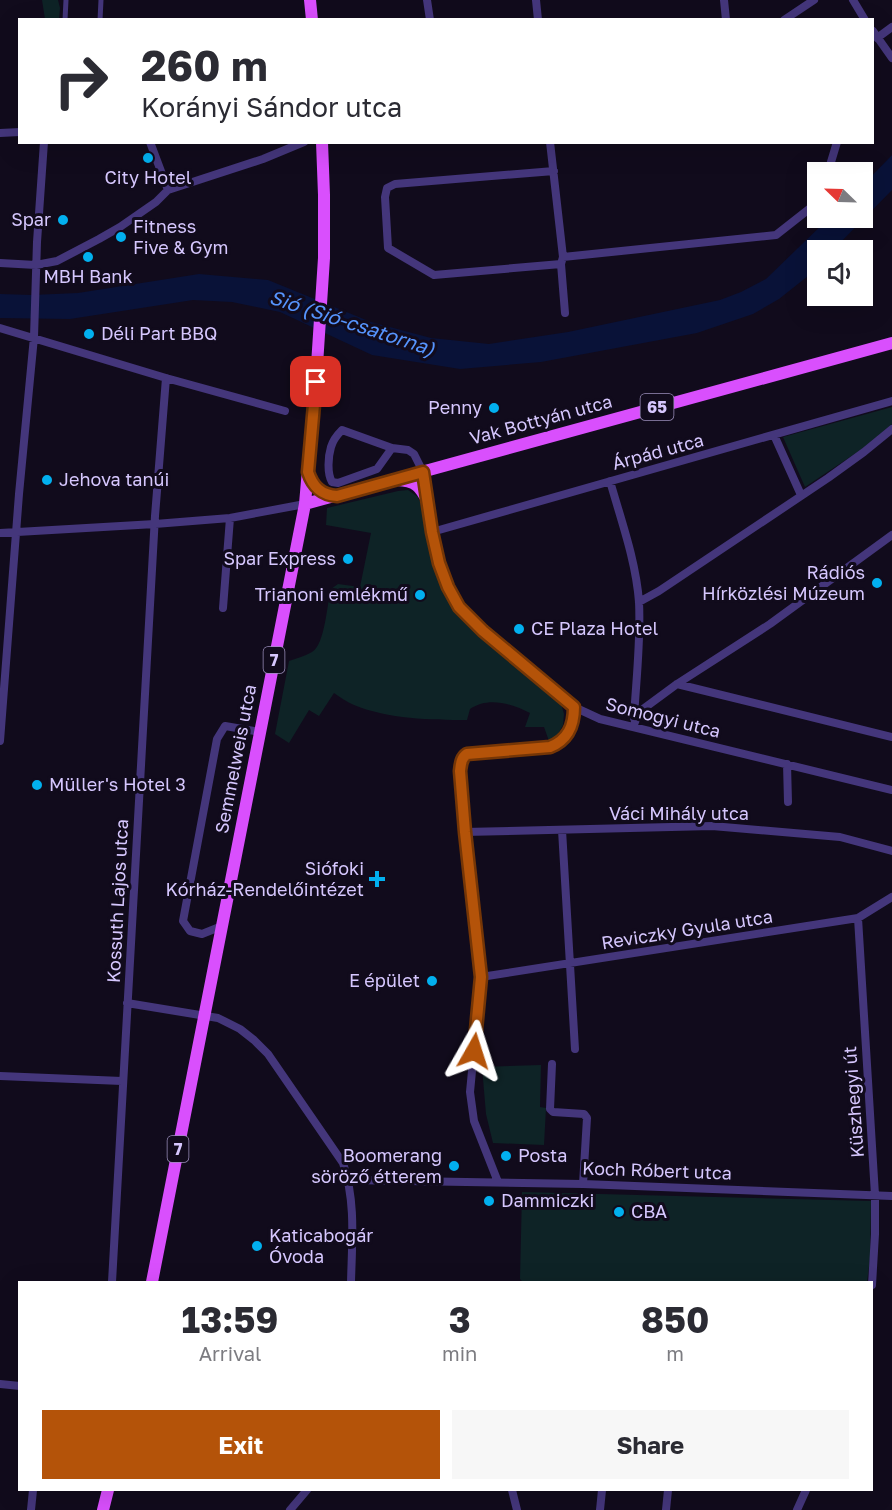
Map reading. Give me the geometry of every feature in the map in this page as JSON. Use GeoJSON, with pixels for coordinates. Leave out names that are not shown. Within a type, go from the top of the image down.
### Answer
{"type":"FeatureCollection","features":[{"type":"Feature","properties":{"kind":"main road"},"geometry":{"type":"LineString","coordinates":[[310,0],[312,18]]}},
{"type":"Feature","properties":{"kind":"main road","name":"Semmelweis utca"},"geometry":{"type":"LineString","coordinates":[[204,1016],[304,504],[324,258],[322,144]]}},
{"type":"Feature","properties":{"kind":"main road","name":"Vak Bottyán utca"},"geometry":{"type":"LineString","coordinates":[[304,504],[892,343]]}},
{"type":"Feature","properties":{"kind":"main road"},"geometry":{"type":"LineString","coordinates":[[308,472],[316,488],[326,495],[337,496]]}},
{"type":"Feature","properties":{"kind":"main road"},"geometry":{"type":"LineString","coordinates":[[396,480],[408,481],[420,488],[428,502]]}},
{"type":"Feature","properties":{"kind":"main road","name":"7"},"geometry":{"type":"LineString","coordinates":[[152,1281],[204,1016]]}},
{"type":"Feature","properties":{"kind":"main road"},"geometry":{"type":"LineString","coordinates":[[103,1510],[108,1491]]}},
{"type":"Feature","properties":{"kind":"street"},"geometry":{"type":"LineString","coordinates":[[65,18],[66,0]]}},
{"type":"Feature","properties":{"kind":"street"},"geometry":{"type":"LineString","coordinates":[[100,18],[101,0]]}},
{"type":"Feature","properties":{"kind":"street"},"geometry":{"type":"LineString","coordinates":[[427,0],[430,18]]}},
{"type":"Feature","properties":{"kind":"street"},"geometry":{"type":"LineString","coordinates":[[536,0],[538,18]]}},
{"type":"Feature","properties":{"kind":"street"},"geometry":{"type":"LineString","coordinates":[[724,0],[726,18]]}},
{"type":"Feature","properties":{"kind":"street"},"geometry":{"type":"LineString","coordinates":[[787,18],[814,0]]}},
{"type":"Feature","properties":{"kind":"street"},"geometry":{"type":"LineString","coordinates":[[853,0],[865,18]]}},
{"type":"Feature","properties":{"kind":"street"},"geometry":{"type":"LineString","coordinates":[[892,27],[875,35],[892,58]]}},
{"type":"Feature","properties":{"kind":"street"},"geometry":{"type":"LineString","coordinates":[[0,133],[18,132]]}},
{"type":"Feature","properties":{"kind":"street"},"geometry":{"type":"LineString","coordinates":[[0,741],[15,532],[34,337],[44,144]]}},
{"type":"Feature","properties":{"kind":"street"},"geometry":{"type":"LineString","coordinates":[[151,144],[168,190]]}},
{"type":"Feature","properties":{"kind":"street"},"geometry":{"type":"LineString","coordinates":[[0,263],[36,265],[57,261],[99,240],[135,217],[168,190],[263,159],[299,144]]}},
{"type":"Feature","properties":{"kind":"street"},"geometry":{"type":"LineString","coordinates":[[550,144],[565,313]]}},
{"type":"Feature","properties":{"kind":"street"},"geometry":{"type":"LineString","coordinates":[[831,162],[836,144]]}},
{"type":"Feature","properties":{"kind":"street"},"geometry":{"type":"LineString","coordinates":[[554,171],[395,184],[387,188],[385,197],[388,248],[434,275],[776,235],[807,211]]}},
{"type":"Feature","properties":{"kind":"street"},"geometry":{"type":"LineString","coordinates":[[0,328],[285,411]]}},
{"type":"Feature","properties":{"kind":"street","name":"Kossuth Lajos utca"},"geometry":{"type":"LineString","coordinates":[[112,1281],[155,524],[166,378]]}},
{"type":"Feature","properties":{"kind":"street","name":"Árpád utca"},"geometry":{"type":"LineString","coordinates":[[432,532],[892,401]]}},
{"type":"Feature","properties":{"kind":"street"},"geometry":{"type":"LineString","coordinates":[[639,602],[864,452],[892,429]]}},
{"type":"Feature","properties":{"kind":"street"},"geometry":{"type":"LineString","coordinates":[[392,448],[376,469],[338,483],[332,482],[328,475],[331,446],[342,430],[392,448],[408,450],[414,454],[423,472]]}},
{"type":"Feature","properties":{"kind":"street"},"geometry":{"type":"LineString","coordinates":[[774,435],[801,495]]}},
{"type":"Feature","properties":{"kind":"street","name":"Somogyi utca"},"geometry":{"type":"LineString","coordinates":[[423,472],[439,563],[459,607],[483,631],[574,707],[600,718],[633,727],[892,789]]}},
{"type":"Feature","properties":{"kind":"street"},"geometry":{"type":"LineString","coordinates":[[610,481],[633,563],[639,602],[633,727]]}},
{"type":"Feature","properties":{"kind":"street"},"geometry":{"type":"LineString","coordinates":[[0,533],[230,518],[304,504]]}},
{"type":"Feature","properties":{"kind":"street"},"geometry":{"type":"LineString","coordinates":[[223,608],[230,518]]}},
{"type":"Feature","properties":{"kind":"street"},"geometry":{"type":"LineString","coordinates":[[633,727],[639,712],[677,684],[770,624],[892,535]]}},
{"type":"Feature","properties":{"kind":"street"},"geometry":{"type":"LineString","coordinates":[[677,684],[892,738]]}},
{"type":"Feature","properties":{"kind":"street"},"geometry":{"type":"LineString","coordinates":[[498,1182],[474,1121],[470,1092],[481,977],[460,771],[463,757],[467,754],[550,747],[560,743],[567,735],[574,720],[574,707]]}},
{"type":"Feature","properties":{"kind":"street"},"geometry":{"type":"LineString","coordinates":[[222,926],[202,934],[190,931],[183,921],[217,739],[225,726],[260,732]]}},
{"type":"Feature","properties":{"kind":"street"},"geometry":{"type":"LineString","coordinates":[[787,764],[788,802]]}},
{"type":"Feature","properties":{"kind":"street","name":"Váci Mihály utca"},"geometry":{"type":"LineString","coordinates":[[465,832],[712,826],[840,837],[892,851]]}},
{"type":"Feature","properties":{"kind":"street"},"geometry":{"type":"LineString","coordinates":[[562,830],[574,1049]]}},
{"type":"Feature","properties":{"kind":"street","name":"Reviczky Gyula utca"},"geometry":{"type":"LineString","coordinates":[[481,977],[858,918],[892,897]]}},
{"type":"Feature","properties":{"kind":"street","name":"Küszhegyi út"},"geometry":{"type":"LineString","coordinates":[[858,918],[875,1195],[872,1281]]}},
{"type":"Feature","properties":{"kind":"street"},"geometry":{"type":"LineString","coordinates":[[127,1003],[218,1018],[240,1029],[268,1054],[343,1162],[349,1180],[352,1206],[351,1281]]}},
{"type":"Feature","properties":{"kind":"street"},"geometry":{"type":"LineString","coordinates":[[552,1064],[550,1109],[553,1112],[584,1114],[587,1118],[584,1184]]}},
{"type":"Feature","properties":{"kind":"street"},"geometry":{"type":"LineString","coordinates":[[0,1076],[122,1081]]}},
{"type":"Feature","properties":{"kind":"street","name":"Koch Róbert utca"},"geometry":{"type":"LineString","coordinates":[[349,1180],[584,1184],[892,1196]]}},
{"type":"Feature","properties":{"kind":"street"},"geometry":{"type":"LineString","coordinates":[[0,1384],[18,1386]]}},
{"type":"Feature","properties":{"kind":"street"},"geometry":{"type":"LineString","coordinates":[[31,1510],[33,1491]]}},
{"type":"Feature","properties":{"kind":"street"},"geometry":{"type":"LineString","coordinates":[[290,1510],[306,1491]]}},
{"type":"Feature","properties":{"kind":"street"},"geometry":{"type":"LineString","coordinates":[[512,1491],[517,1510]]}},
{"type":"Feature","properties":{"kind":"street"},"geometry":{"type":"LineString","coordinates":[[600,1510],[602,1491]]}},
{"type":"Feature","properties":{"kind":"street"},"geometry":{"type":"LineString","coordinates":[[666,1510],[668,1491]]}},
{"type":"Feature","properties":{"kind":"street"},"geometry":{"type":"LineString","coordinates":[[797,1510],[806,1491]]}},
{"type":"Feature","properties":{"kind":"green space"},"geometry":{"type":"Polygon","coordinates":[[[42,0],[58,0],[59,18],[45,18],[42,0]]]}},
{"type":"Feature","properties":{"kind":"green space"},"geometry":{"type":"Polygon","coordinates":[[[892,407],[892,424],[862,449],[805,487],[783,437],[892,407]]]}},
{"type":"Feature","properties":{"kind":"green space"},"geometry":{"type":"Polygon","coordinates":[[[408,490],[418,497],[422,506],[435,564],[443,585],[461,615],[550,692],[562,707],[563,725],[556,738],[549,741],[544,727],[525,727],[530,713],[500,703],[477,705],[470,709],[467,720],[424,719],[367,710],[351,704],[334,693],[319,716],[309,710],[289,743],[275,734],[289,661],[312,652],[316,648],[323,633],[331,589],[338,584],[360,587],[371,533],[326,525],[327,508],[408,490]]]}},
{"type":"Feature","properties":{"kind":"green space"},"geometry":{"type":"Polygon","coordinates":[[[541,1065],[540,1107],[546,1108],[544,1145],[493,1143],[486,1114],[482,1067],[541,1065]]]}},
{"type":"Feature","properties":{"kind":"green space"},"geometry":{"type":"Polygon","coordinates":[[[522,1192],[871,1201],[870,1259],[867,1281],[522,1281],[520,1279],[522,1192]]]}},
{"type":"Feature","properties":{"kind":"water"},"geometry":{"type":"Polygon","coordinates":[[[892,155],[892,190],[873,209],[873,175],[892,155]]]}},
{"type":"Feature","properties":{"kind":"water","name":"Sió (Sió-csatorna)"},"geometry":{"type":"Polygon","coordinates":[[[819,228],[855,228],[843,240],[807,240],[807,277],[779,299],[753,314],[697,333],[541,362],[460,369],[372,355],[280,312],[232,302],[193,300],[70,319],[0,318],[0,294],[78,293],[199,274],[268,280],[371,322],[431,338],[489,344],[568,332],[720,300],[766,279],[819,228]]]}},
{"type":"Feature","properties":{"kind":"place","name":"City Hotel"},"geometry":{"type":"Point","coordinates":[148,158]}},
{"type":"Feature","properties":{"kind":"place","name":"Spar"},"geometry":{"type":"Point","coordinates":[63,220]}},
{"type":"Feature","properties":{"kind":"place","name":"Fitness Five & Gym"},"geometry":{"type":"Point","coordinates":[121,237]}},
{"type":"Feature","properties":{"kind":"place","name":"MBH Bank"},"geometry":{"type":"Point","coordinates":[88,257]}},
{"type":"Feature","properties":{"kind":"place","name":"Déli Part BBQ"},"geometry":{"type":"Point","coordinates":[89,334]}},
{"type":"Feature","properties":{"kind":"place","name":"Penny"},"geometry":{"type":"Point","coordinates":[494,408]}},
{"type":"Feature","properties":{"kind":"place","name":"Jehova tanúi"},"geometry":{"type":"Point","coordinates":[47,480]}},
{"type":"Feature","properties":{"kind":"place","name":"Spar Express"},"geometry":{"type":"Point","coordinates":[348,559]}},
{"type":"Feature","properties":{"kind":"place","name":"Rádiós Hírközlési Múzeum"},"geometry":{"type":"Point","coordinates":[877,583]}},
{"type":"Feature","properties":{"kind":"place","name":"Trianoni emlékmű"},"geometry":{"type":"Point","coordinates":[420,595]}},
{"type":"Feature","properties":{"kind":"place","name":"CE Plaza Hotel"},"geometry":{"type":"Point","coordinates":[519,629]}},
{"type":"Feature","properties":{"kind":"place","name":"Müller's Hotel 3"},"geometry":{"type":"Point","coordinates":[37,785]}},
{"type":"Feature","properties":{"kind":"place","name":"Siófoki Kórház-Rendelőintézet"},"geometry":{"type":"Point","coordinates":[377,879]}},
{"type":"Feature","properties":{"kind":"place","name":"E épület"},"geometry":{"type":"Point","coordinates":[432,981]}},
{"type":"Feature","properties":{"kind":"place","name":"Posta"},"geometry":{"type":"Point","coordinates":[506,1156]}},
{"type":"Feature","properties":{"kind":"place","name":"Boomerang söröző étterem"},"geometry":{"type":"Point","coordinates":[454,1166]}},
{"type":"Feature","properties":{"kind":"place","name":"Dammiczki"},"geometry":{"type":"Point","coordinates":[489,1201]}},
{"type":"Feature","properties":{"kind":"place","name":"CBA"},"geometry":{"type":"Point","coordinates":[619,1212]}},
{"type":"Feature","properties":{"kind":"place","name":"Katicabogár Óvoda"},"geometry":{"type":"Point","coordinates":[257,1246]}},
{"type":"Feature","properties":{"kind":"route"},"geometry":{"type":"LineString","coordinates":[[316,382],[308,472],[316,488],[326,495],[337,496],[423,472],[439,563],[459,607],[483,631],[574,707],[574,720],[567,735],[560,743],[550,747],[475,752],[463,757],[461,763],[465,832],[481,977],[474,1051]]}}]}
